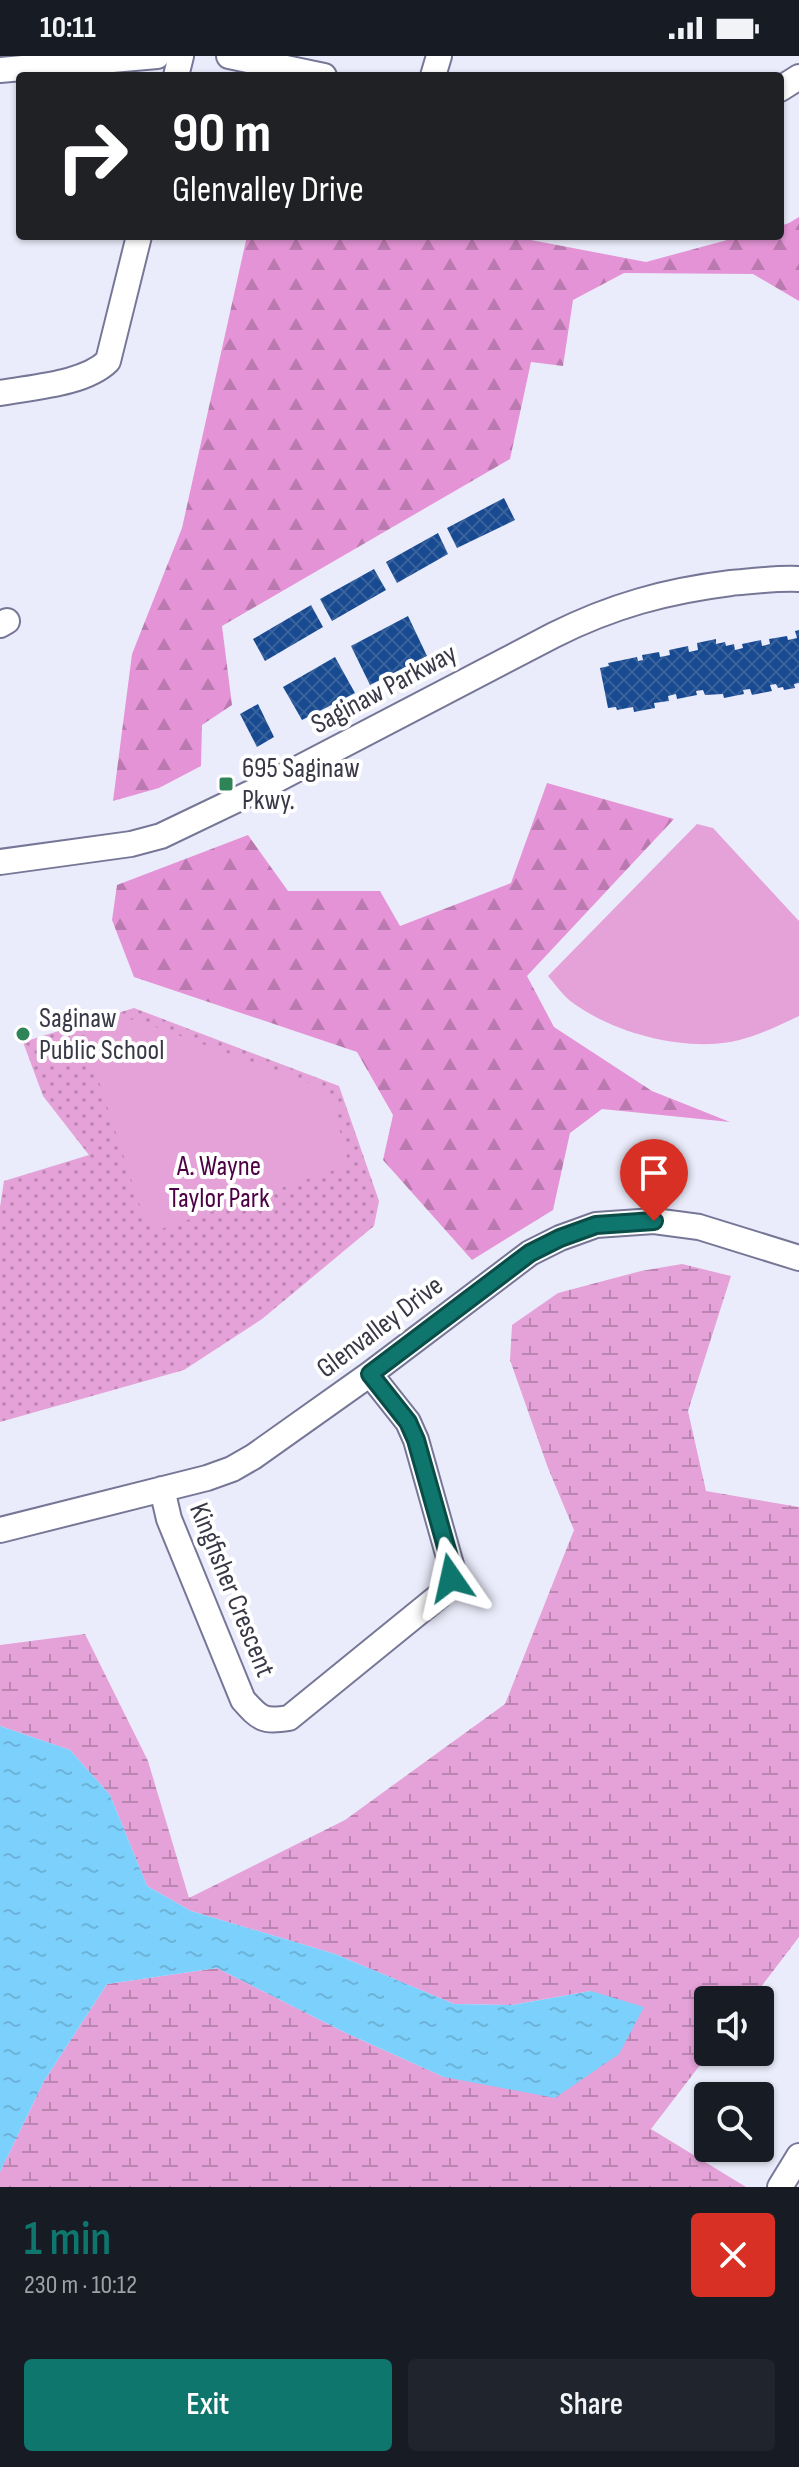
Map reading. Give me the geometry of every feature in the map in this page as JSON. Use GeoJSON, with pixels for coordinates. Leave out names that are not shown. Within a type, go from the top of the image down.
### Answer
{"type":"FeatureCollection","features":[{"type":"Feature","properties":{"kind":"street"},"geometry":{"type":"LineString","coordinates":[[0,70],[157,56]]}},
{"type":"Feature","properties":{"kind":"street"},"geometry":{"type":"LineString","coordinates":[[229,56],[305,72]]}},
{"type":"Feature","properties":{"kind":"street"},"geometry":{"type":"LineString","coordinates":[[792,56],[799,68]]}},
{"type":"Feature","properties":{"kind":"street"},"geometry":{"type":"LineString","coordinates":[[0,393],[99,371],[108,361],[138,240]]}},
{"type":"Feature","properties":{"kind":"street","name":"Saginaw Parkway"},"geometry":{"type":"LineString","coordinates":[[0,862],[131,844],[161,836],[255,791],[554,635],[622,605],[696,587],[763,579],[799,579]]}},
{"type":"Feature","properties":{"kind":"street","name":"Glenvalley Drive"},"geometry":{"type":"LineString","coordinates":[[0,1530],[232,1469],[370,1374],[530,1253],[596,1225],[654,1221],[699,1227],[799,1258]]}},
{"type":"Feature","properties":{"kind":"street","name":"Kingfisher Crescent"},"geometry":{"type":"LineString","coordinates":[[162,1489],[169,1519],[243,1700],[257,1716],[265,1720],[289,1718],[439,1596],[451,1578],[452,1568],[416,1440],[408,1422],[370,1374]]}},
{"type":"Feature","properties":{"kind":"street"},"geometry":{"type":"LineString","coordinates":[[780,2187],[799,2156]]}},
{"type":"Feature","properties":{"kind":"green space"},"geometry":{"type":"Polygon","coordinates":[[[799,217],[799,301],[753,274],[624,273],[573,300],[563,366],[531,362],[510,459],[222,626],[232,705],[202,725],[201,766],[159,788],[113,801],[132,654],[182,528],[246,240],[531,240],[646,262],[727,240],[784,240],[784,225],[799,217]]]}},
{"type":"Feature","properties":{"kind":"green space"},"geometry":{"type":"Polygon","coordinates":[[[547,783],[674,819],[527,976],[554,1027],[652,1091],[730,1122],[602,1109],[570,1133],[553,1210],[472,1260],[383,1160],[393,1115],[357,1052],[134,977],[112,920],[117,885],[248,835],[288,891],[380,891],[400,926],[511,883],[547,783]]]}},
{"type":"Feature","properties":{"kind":"green space"},"geometry":{"type":"Polygon","coordinates":[[[697,824],[713,828],[799,921],[799,1016],[757,1034],[723,1043],[676,1042],[621,1028],[573,1003],[548,976],[697,824]]]}},
{"type":"Feature","properties":{"kind":"green space","name":"A. Wayne Taylor Park"},"geometry":{"type":"Polygon","coordinates":[[[134,1008],[339,1086],[379,1201],[374,1226],[262,1319],[184,1370],[0,1422],[0,1207],[4,1181],[89,1155],[43,1096],[23,1042],[134,1008]]]}},
{"type":"Feature","properties":{"kind":"green space"},"geometry":{"type":"Polygon","coordinates":[[[134,1019],[329,1090],[349,1165],[161,1229],[146,1224],[83,1033],[134,1019]]]}},
{"type":"Feature","properties":{"kind":"green space"},"geometry":{"type":"Polygon","coordinates":[[[682,1264],[731,1276],[688,1411],[706,1491],[799,1507],[799,1937],[762,1986],[694,1986],[694,2066],[699,2066],[651,2129],[694,2155],[694,2162],[705,2162],[746,2187],[0,2187],[0,2172],[44,2081],[107,1984],[217,1968],[346,2033],[444,2077],[591,1991],[512,2005],[454,2004],[335,1954],[191,1911],[147,1886],[110,1795],[70,1750],[0,1726],[0,1645],[85,1634],[148,1761],[189,1898],[345,1820],[505,1704],[574,1530],[548,1468],[510,1360],[512,1325],[558,1293],[641,1271],[682,1264]]]}},
{"type":"Feature","properties":{"kind":"water"},"geometry":{"type":"Polygon","coordinates":[[[0,1726],[70,1750],[110,1795],[147,1886],[191,1911],[335,1954],[454,2004],[512,2005],[591,1991],[644,2007],[619,2054],[555,2098],[444,2077],[346,2033],[217,1968],[107,1984],[44,2081],[0,2172],[0,1726]]]}},
{"type":"Feature","properties":{"kind":"building"},"geometry":{"type":"Polygon","coordinates":[[[504,498],[515,520],[457,548],[447,528],[504,498]]]}},
{"type":"Feature","properties":{"kind":"building"},"geometry":{"type":"Polygon","coordinates":[[[438,533],[448,554],[397,583],[386,562],[438,533]]]}},
{"type":"Feature","properties":{"kind":"building"},"geometry":{"type":"Polygon","coordinates":[[[374,569],[386,590],[332,621],[320,599],[374,569]]]}},
{"type":"Feature","properties":{"kind":"building"},"geometry":{"type":"Polygon","coordinates":[[[311,605],[323,627],[265,661],[253,639],[311,605]]]}},
{"type":"Feature","properties":{"kind":"building"},"geometry":{"type":"Polygon","coordinates":[[[408,616],[427,656],[370,685],[351,646],[408,616]]]}},
{"type":"Feature","properties":{"kind":"building"},"geometry":{"type":"Polygon","coordinates":[[[799,630],[799,683],[794,684],[795,688],[784,690],[776,684],[770,685],[772,691],[752,695],[750,689],[743,690],[744,694],[724,698],[723,694],[705,695],[703,690],[696,691],[697,695],[677,699],[676,694],[668,696],[669,701],[654,703],[655,708],[634,712],[633,707],[608,708],[600,668],[609,666],[608,663],[637,657],[638,661],[643,660],[642,655],[659,652],[660,657],[670,655],[669,650],[688,646],[689,652],[698,650],[697,643],[716,639],[716,644],[734,644],[735,650],[743,648],[742,644],[761,640],[762,646],[770,644],[769,639],[797,638],[795,631],[799,630]]]}},
{"type":"Feature","properties":{"kind":"building"},"geometry":{"type":"Polygon","coordinates":[[[335,657],[355,693],[302,720],[283,687],[335,657]]]}},
{"type":"Feature","properties":{"kind":"building"},"geometry":{"type":"Polygon","coordinates":[[[258,704],[274,737],[257,747],[240,714],[258,704]]]}},
{"type":"Feature","properties":{"kind":"place","name":"695 Saginaw Pkwy."},"geometry":{"type":"Point","coordinates":[226,784]}},
{"type":"Feature","properties":{"kind":"place","name":"Saginaw Public School"},"geometry":{"type":"Point","coordinates":[23,1034]}},
{"type":"Feature","properties":{"kind":"route"},"geometry":{"type":"LineString","coordinates":[[451,1578],[452,1568],[416,1440],[408,1422],[370,1374],[530,1253],[596,1225],[654,1221]]}}]}
